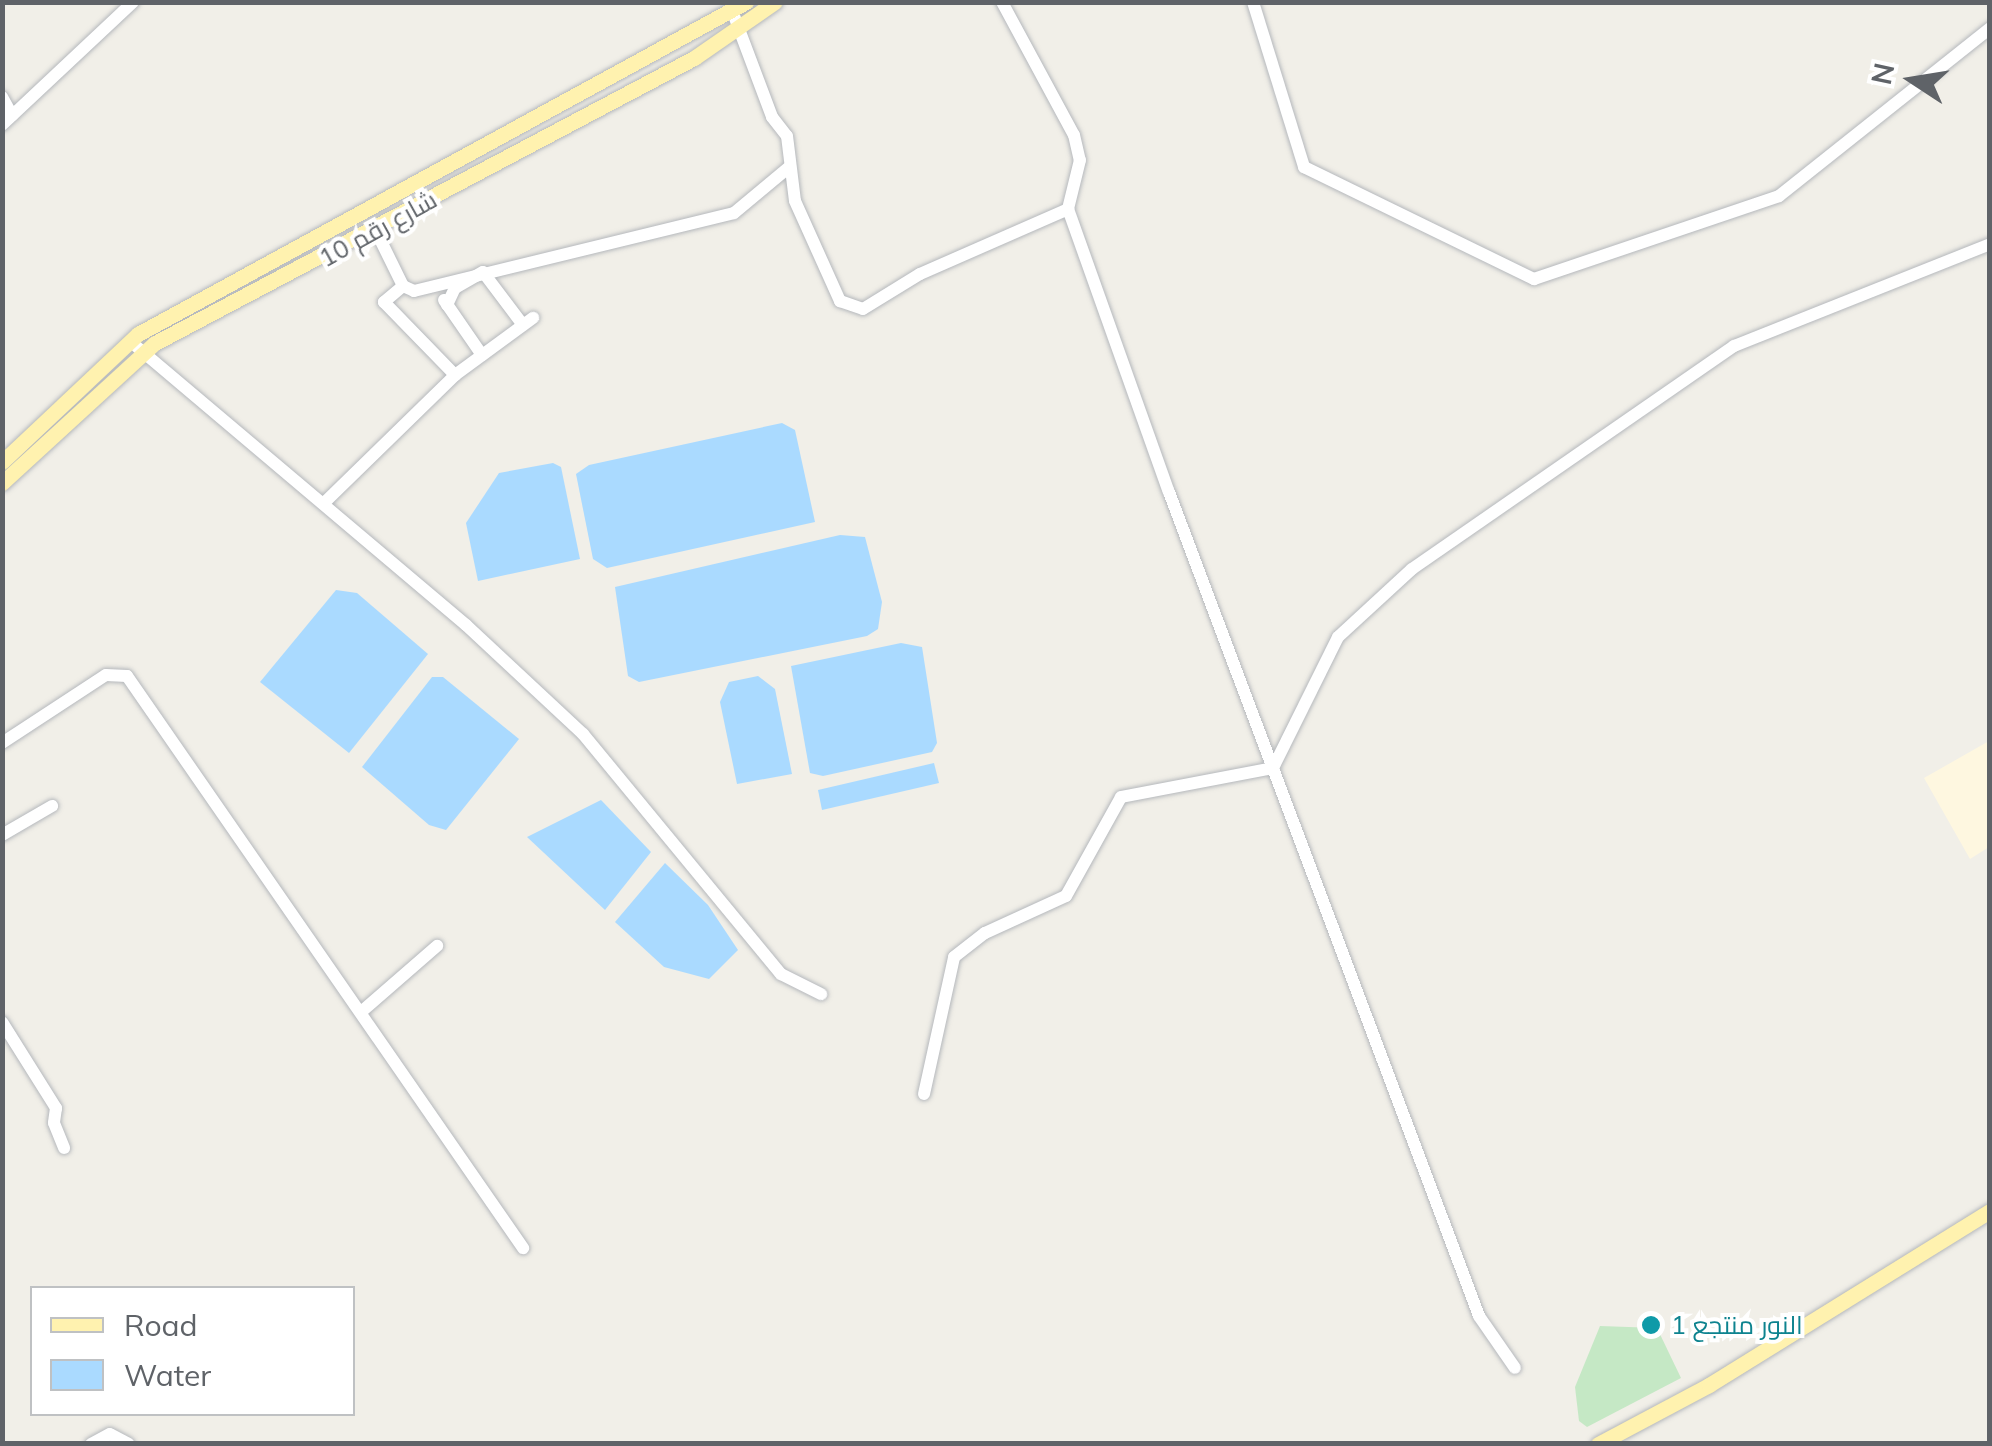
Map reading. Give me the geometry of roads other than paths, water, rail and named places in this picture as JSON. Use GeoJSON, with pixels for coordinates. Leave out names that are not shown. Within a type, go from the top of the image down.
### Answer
{"type":"FeatureCollection","features":[{"type":"Feature","properties":{"kind":"main road","name":"شارع رقم 10"},"geometry":{"type":"LineString","coordinates":[[2,462],[136,347],[740,15],[775,2]]}},
{"type":"Feature","properties":{"kind":"main road","name":"شارع رقم 10"},"geometry":{"type":"LineString","coordinates":[[2,483],[136,347],[375,229],[740,15]]}},
{"type":"Feature","properties":{"kind":"main road"},"geometry":{"type":"LineString","coordinates":[[1598,1444],[1709,1385],[1990,1212]]}},
{"type":"Feature","properties":{"kind":"street"},"geometry":{"type":"LineString","coordinates":[[7,120],[133,2]]}},
{"type":"Feature","properties":{"kind":"street"},"geometry":{"type":"LineString","coordinates":[[1002,2],[1074,135],[1080,160],[1068,208],[1479,1316],[1515,1368]]}},
{"type":"Feature","properties":{"kind":"street"},"geometry":{"type":"LineString","coordinates":[[1254,2],[1304,167],[1534,280],[1779,196],[1990,28]]}},
{"type":"Feature","properties":{"kind":"street"},"geometry":{"type":"LineString","coordinates":[[740,15],[772,117],[787,136],[795,202],[832,285],[852,308],[862,309],[920,274],[1068,208]]}},
{"type":"Feature","properties":{"kind":"street"},"geometry":{"type":"LineString","coordinates":[[2,98],[7,120]]}},
{"type":"Feature","properties":{"kind":"street"},"geometry":{"type":"LineString","coordinates":[[375,229],[403,286],[410,291],[734,214],[788,168]]}},
{"type":"Feature","properties":{"kind":"street"},"geometry":{"type":"LineString","coordinates":[[1273,768],[1338,637],[1412,570],[1734,346],[1990,244]]}},
{"type":"Feature","properties":{"kind":"street"},"geometry":{"type":"LineString","coordinates":[[447,305],[455,288],[482,272]]}},
{"type":"Feature","properties":{"kind":"street"},"geometry":{"type":"LineString","coordinates":[[324,503],[455,375],[528,322],[482,272]]}},
{"type":"Feature","properties":{"kind":"street"},"geometry":{"type":"LineString","coordinates":[[436,284],[482,355]]}},
{"type":"Feature","properties":{"kind":"street"},"geometry":{"type":"LineString","coordinates":[[403,286],[384,302],[455,375]]}},
{"type":"Feature","properties":{"kind":"street"},"geometry":{"type":"LineString","coordinates":[[136,347],[324,503],[583,734],[781,974],[820,994]]}},
{"type":"Feature","properties":{"kind":"street"},"geometry":{"type":"LineString","coordinates":[[2,744],[106,675],[124,673],[523,1248]]}},
{"type":"Feature","properties":{"kind":"street"},"geometry":{"type":"LineString","coordinates":[[924,1094],[954,958],[985,933],[1066,896],[1121,796],[1273,768]]}},
{"type":"Feature","properties":{"kind":"street"},"geometry":{"type":"LineString","coordinates":[[2,835],[52,806]]}},
{"type":"Feature","properties":{"kind":"street"},"geometry":{"type":"LineString","coordinates":[[361,1012],[437,946]]}},
{"type":"Feature","properties":{"kind":"street"},"geometry":{"type":"LineString","coordinates":[[2,1022],[56,1108],[54,1124],[64,1148]]}},
{"type":"Feature","properties":{"kind":"street"},"geometry":{"type":"LineString","coordinates":[[91,1444],[110,1434],[129,1444]]}},
{"type":"Feature","properties":{"kind":"water"},"geometry":{"type":"Polygon","coordinates":[[[782,423],[795,430],[815,522],[607,568],[593,559],[576,474],[589,465],[782,423]]]}},
{"type":"Feature","properties":{"kind":"water"},"geometry":{"type":"Polygon","coordinates":[[[553,463],[561,467],[580,559],[478,581],[466,523],[499,473],[553,463]]]}},
{"type":"Feature","properties":{"kind":"water"},"geometry":{"type":"Polygon","coordinates":[[[840,535],[865,537],[882,602],[878,629],[867,636],[639,682],[628,676],[615,587],[840,535]]]}},
{"type":"Feature","properties":{"kind":"water"},"geometry":{"type":"Polygon","coordinates":[[[336,590],[357,593],[428,654],[349,753],[260,682],[336,590]]]}},
{"type":"Feature","properties":{"kind":"water"},"geometry":{"type":"Polygon","coordinates":[[[901,643],[922,647],[937,743],[932,752],[823,776],[810,773],[791,666],[901,643]]]}},
{"type":"Feature","properties":{"kind":"water"},"geometry":{"type":"Polygon","coordinates":[[[758,676],[775,689],[792,774],[737,784],[720,702],[729,682],[758,676]]]}},
{"type":"Feature","properties":{"kind":"water"},"geometry":{"type":"Polygon","coordinates":[[[432,677],[443,677],[519,739],[446,830],[429,825],[362,767],[432,677]]]}},
{"type":"Feature","properties":{"kind":"water"},"geometry":{"type":"Polygon","coordinates":[[[934,763],[939,783],[822,810],[818,790],[934,763]]]}},
{"type":"Feature","properties":{"kind":"water"},"geometry":{"type":"Polygon","coordinates":[[[601,800],[651,852],[605,910],[527,837],[601,800]]]}},
{"type":"Feature","properties":{"kind":"water"},"geometry":{"type":"Polygon","coordinates":[[[665,863],[708,905],[738,950],[709,979],[664,967],[615,922],[665,863]]]}},
{"type":"Feature","properties":{"kind":"place","name":"1 النور منتجع"},"geometry":{"type":"Point","coordinates":[1651,1325]}}]}
